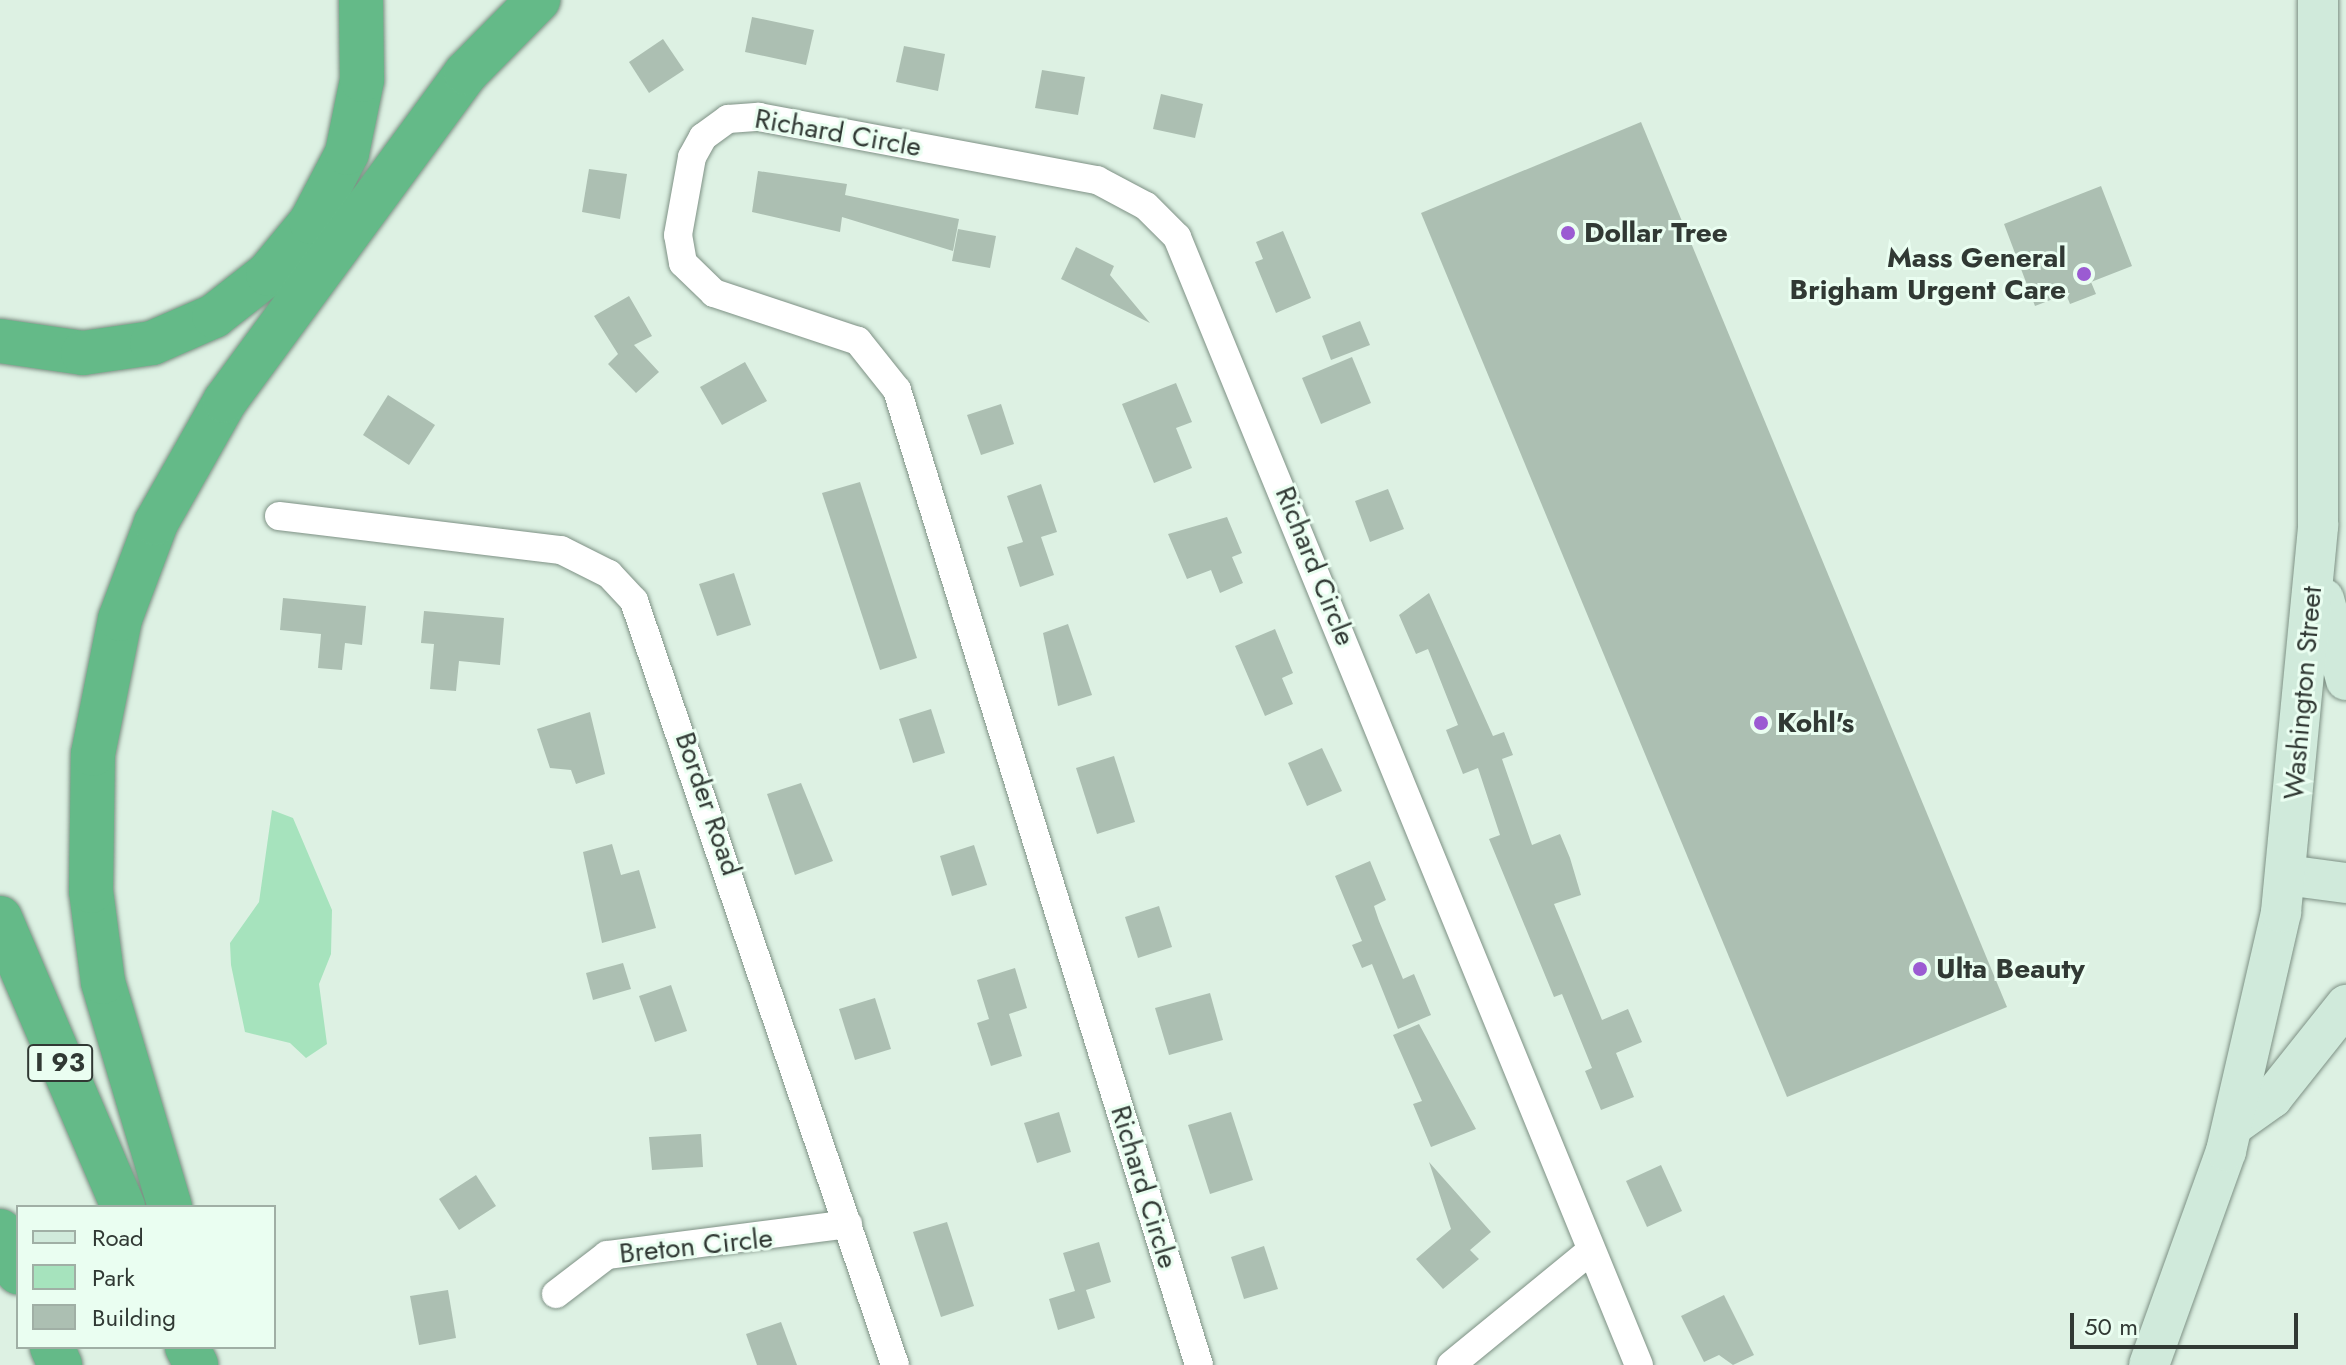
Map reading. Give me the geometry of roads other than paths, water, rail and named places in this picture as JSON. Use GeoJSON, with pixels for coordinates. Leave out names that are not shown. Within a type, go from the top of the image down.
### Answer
{"type":"FeatureCollection","features":[{"type":"Feature","properties":{"kind":"highway"},"geometry":{"type":"LineString","coordinates":[[0,341],[83,353],[152,343],[214,316],[268,274],[311,222],[347,153],[362,80],[361,0]]}},
{"type":"Feature","properties":{"kind":"highway"},"geometry":{"type":"LineString","coordinates":[[169,1205],[107,996],[91,891],[93,754],[120,619],[156,523],[225,401],[466,73],[538,0]]}},
{"type":"Feature","properties":{"kind":"highway","name":"I 93"},"geometry":{"type":"LineString","coordinates":[[0,918],[122,1205]]}},
{"type":"Feature","properties":{"kind":"highway"},"geometry":{"type":"LineString","coordinates":[[0,1231],[16,1267]]}},
{"type":"Feature","properties":{"kind":"main road","name":"Washington Street"},"geometry":{"type":"LineString","coordinates":[[2149,1365],[2234,1125],[2286,875],[2318,526],[2318,0]]}},
{"type":"Feature","properties":{"kind":"main road"},"geometry":{"type":"LineString","coordinates":[[2318,526],[2328,630],[2346,680]]}},
{"type":"Feature","properties":{"kind":"main road"},"geometry":{"type":"LineString","coordinates":[[2286,875],[2346,883]]}},
{"type":"Feature","properties":{"kind":"main road"},"geometry":{"type":"LineString","coordinates":[[2234,1125],[2272,1098],[2346,1005]]}},
{"type":"Feature","properties":{"kind":"street","name":"Richard Circle"},"geometry":{"type":"LineString","coordinates":[[1199,1365],[897,390],[858,341],[707,290],[680,256],[692,157],[703,137],[728,119],[759,117],[1097,180],[1146,206],[1177,237],[1589,1252],[1639,1365]]}},
{"type":"Feature","properties":{"kind":"street","name":"Border Road"},"geometry":{"type":"LineString","coordinates":[[279,516],[561,550],[609,574],[634,601],[895,1365]]}},
{"type":"Feature","properties":{"kind":"street","name":"Breton Circle"},"geometry":{"type":"LineString","coordinates":[[556,1294],[607,1255],[848,1224]]}},
{"type":"Feature","properties":{"kind":"street"},"geometry":{"type":"LineString","coordinates":[[1451,1365],[1589,1252]]}},
{"type":"Feature","properties":{"kind":"place","name":"Dollar Tree"},"geometry":{"type":"Point","coordinates":[1568,233]}},
{"type":"Feature","properties":{"kind":"place","name":"Mass General Brigham Urgent Care"},"geometry":{"type":"Point","coordinates":[2084,274]}},
{"type":"Feature","properties":{"kind":"place","name":"Kohl's"},"geometry":{"type":"Point","coordinates":[1761,723]}},
{"type":"Feature","properties":{"kind":"place","name":"Ulta Beauty"},"geometry":{"type":"Point","coordinates":[1920,969]}}]}
